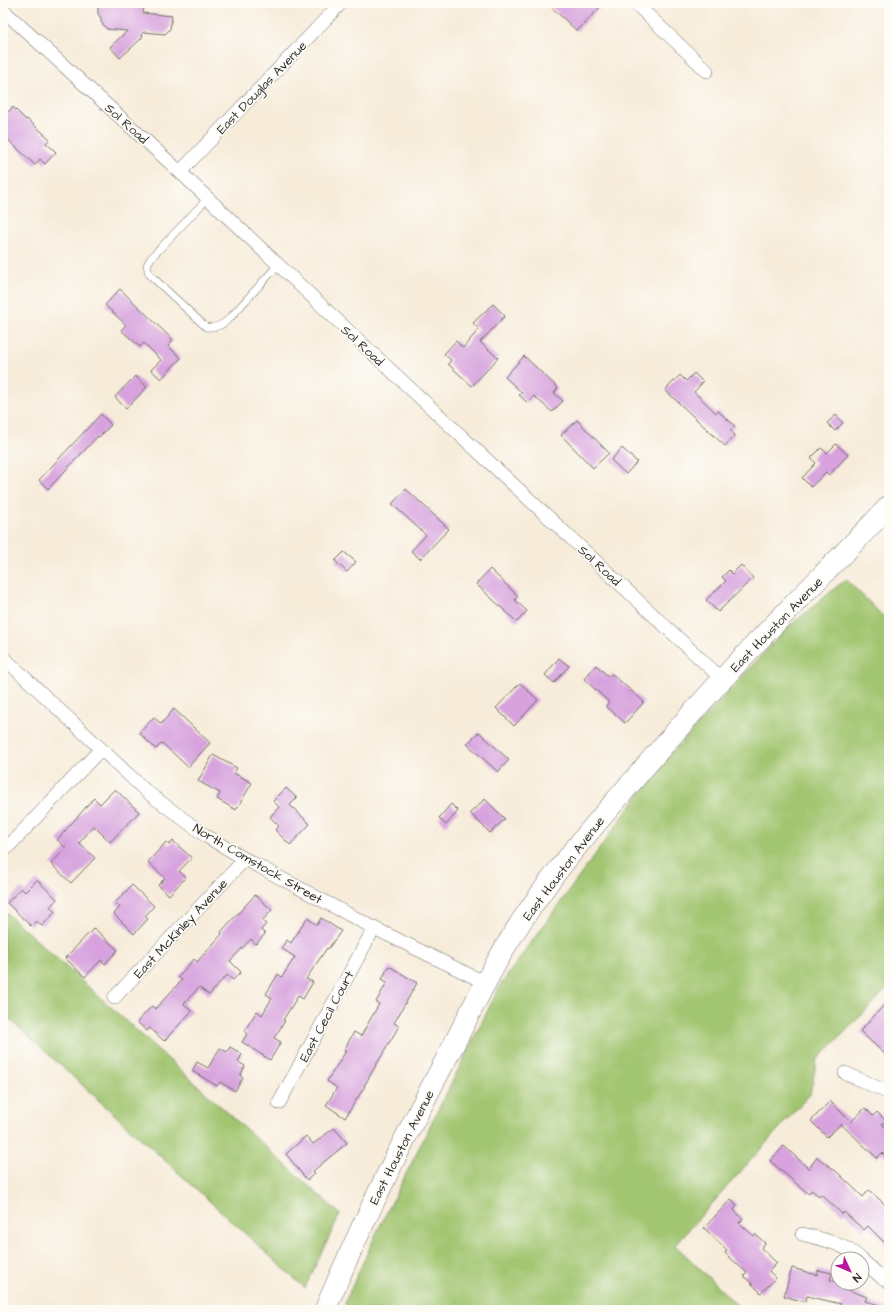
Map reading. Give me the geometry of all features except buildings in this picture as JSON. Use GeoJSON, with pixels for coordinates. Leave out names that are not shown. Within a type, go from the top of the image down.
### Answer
{"type":"FeatureCollection","features":[{"type":"Feature","properties":{"kind":"main road","name":"East Houston Avenue"},"geometry":{"type":"LineString","coordinates":[[328,1302],[393,1160],[486,983],[521,922],[561,866],[646,765],[760,639],[889,506]]}},
{"type":"Feature","properties":{"kind":"street","name":"East Douglas Avenue"},"geometry":{"type":"LineString","coordinates":[[180,172],[341,3]]}},
{"type":"Feature","properties":{"kind":"street"},"geometry":{"type":"LineString","coordinates":[[635,3],[707,71]]}},
{"type":"Feature","properties":{"kind":"street","name":"Sol Road"},"geometry":{"type":"LineString","coordinates":[[3,10],[208,198],[723,680]]}},
{"type":"Feature","properties":{"kind":"street","name":"North Comstock Street"},"geometry":{"type":"LineString","coordinates":[[3,657],[147,792],[206,836],[245,859],[374,928],[486,983]]}},
{"type":"Feature","properties":{"kind":"street"},"geometry":{"type":"LineString","coordinates":[[3,852],[101,749]]}},
{"type":"Feature","properties":{"kind":"street","name":"East McKinley Avenue"},"geometry":{"type":"LineString","coordinates":[[114,998],[245,859]]}},
{"type":"Feature","properties":{"kind":"street","name":"East Cecil Court"},"geometry":{"type":"LineString","coordinates":[[279,1103],[374,928]]}},
{"type":"Feature","properties":{"kind":"street"},"geometry":{"type":"LineString","coordinates":[[845,1072],[889,1093]]}},
{"type":"Feature","properties":{"kind":"street"},"geometry":{"type":"LineString","coordinates":[[802,1234],[834,1243],[850,1251]]}},
{"type":"Feature","properties":{"kind":"street"},"geometry":{"type":"LineString","coordinates":[[870,1267],[889,1282]]}},
{"type":"Feature","properties":{"kind":"lane"},"geometry":{"type":"LineString","coordinates":[[208,198],[151,258],[147,265],[149,274],[206,328],[221,326],[229,319],[278,264]]}},
{"type":"Feature","properties":{"kind":"green space"},"geometry":{"type":"Polygon","coordinates":[[[846,579],[889,622],[889,987],[817,1060],[810,1094],[675,1245],[742,1310],[347,1310],[345,1302],[375,1236],[501,984],[659,767],[786,629],[846,579]]]}},
{"type":"Feature","properties":{"kind":"green space"},"geometry":{"type":"Polygon","coordinates":[[[3,910],[340,1214],[305,1288],[3,1013],[3,910]]]}}]}
